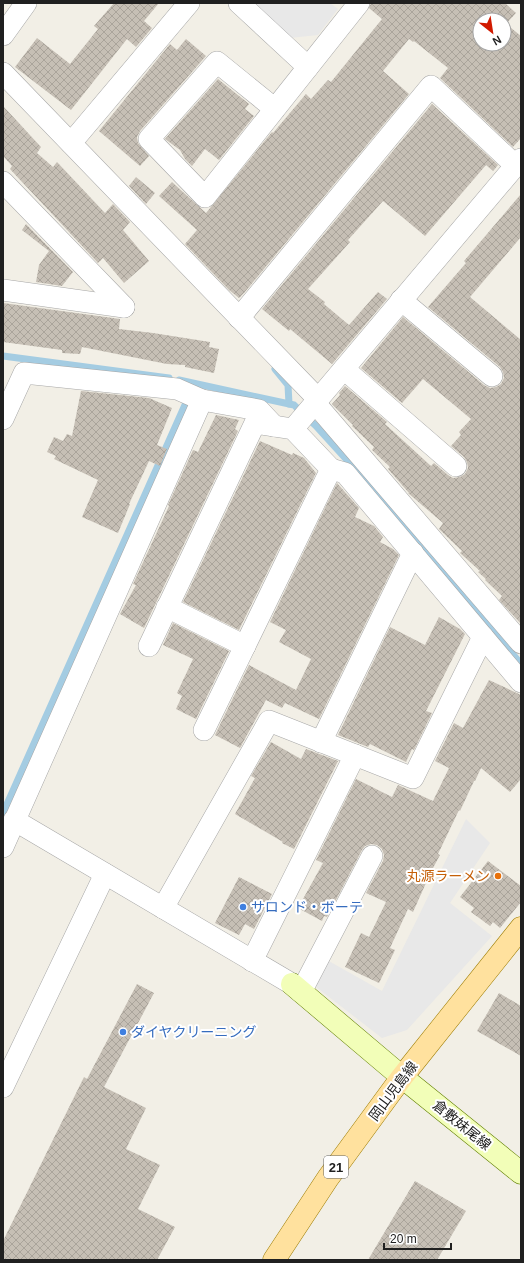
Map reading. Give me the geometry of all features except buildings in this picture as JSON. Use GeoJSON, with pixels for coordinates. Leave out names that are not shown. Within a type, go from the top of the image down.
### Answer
{"type":"FeatureCollection","features":[{"type":"Feature","properties":{"kind":"main road","name":"岡山児島線"},"geometry":{"type":"LineString","coordinates":[[274,1260],[328,1178],[402,1077],[521,928]]}},
{"type":"Feature","properties":{"kind":"main road","name":"倉敷妹尾線"},"geometry":{"type":"LineString","coordinates":[[297,988],[402,1077],[521,1173]]}},
{"type":"Feature","properties":{"kind":"street"},"geometry":{"type":"LineString","coordinates":[[3,35],[26,3]]}},
{"type":"Feature","properties":{"kind":"street"},"geometry":{"type":"LineString","coordinates":[[71,143],[189,3]]}},
{"type":"Feature","properties":{"kind":"street"},"geometry":{"type":"LineString","coordinates":[[239,3],[308,67]]}},
{"type":"Feature","properties":{"kind":"street"},"geometry":{"type":"LineString","coordinates":[[274,109],[217,62],[149,139],[205,197],[359,3]]}},
{"type":"Feature","properties":{"kind":"street"},"geometry":{"type":"LineString","coordinates":[[3,73],[239,318],[302,415],[331,468],[345,473],[521,682]]}},
{"type":"Feature","properties":{"kind":"street"},"geometry":{"type":"LineString","coordinates":[[148,646],[254,423],[302,415],[344,369],[518,162],[431,86],[239,318]]}},
{"type":"Feature","properties":{"kind":"street"},"geometry":{"type":"LineString","coordinates":[[3,182],[124,307],[3,290]]}},
{"type":"Feature","properties":{"kind":"street"},"geometry":{"type":"LineString","coordinates":[[402,300],[492,376]]}},
{"type":"Feature","properties":{"kind":"street"},"geometry":{"type":"LineString","coordinates":[[344,369],[456,466]]}},
{"type":"Feature","properties":{"kind":"street"},"geometry":{"type":"LineString","coordinates":[[3,419],[24,373],[177,388],[194,396],[259,410],[302,415],[521,643]]}},
{"type":"Feature","properties":{"kind":"street"},"geometry":{"type":"LineString","coordinates":[[3,847],[194,396]]}},
{"type":"Feature","properties":{"kind":"street"},"geometry":{"type":"LineString","coordinates":[[204,730],[331,468]]}},
{"type":"Feature","properties":{"kind":"street"},"geometry":{"type":"LineString","coordinates":[[321,742],[412,553]]}},
{"type":"Feature","properties":{"kind":"street"},"geometry":{"type":"LineString","coordinates":[[167,607],[245,646]]}},
{"type":"Feature","properties":{"kind":"street"},"geometry":{"type":"LineString","coordinates":[[163,908],[269,721],[413,778],[483,637]]}},
{"type":"Feature","properties":{"kind":"street"},"geometry":{"type":"LineString","coordinates":[[252,961],[355,755]]}},
{"type":"Feature","properties":{"kind":"street"},"geometry":{"type":"LineString","coordinates":[[14,820],[297,988],[372,856]]}},
{"type":"Feature","properties":{"kind":"street"},"geometry":{"type":"LineString","coordinates":[[3,1087],[105,874]]}},
{"type":"Feature","properties":{"kind":"shaded area"},"geometry":{"type":"Polygon","coordinates":[[[249,3],[330,3],[338,9],[318,35],[290,38],[249,3]]]}},
{"type":"Feature","properties":{"kind":"shaded area"},"geometry":{"type":"Polygon","coordinates":[[[466,819],[490,843],[450,903],[492,936],[407,1030],[382,1038],[311,983],[327,960],[382,991],[466,819]]]}},
{"type":"Feature","properties":{"kind":"waterway"},"geometry":{"type":"LineString","coordinates":[[3,356],[169,378]]}},
{"type":"Feature","properties":{"kind":"waterway"},"geometry":{"type":"LineString","coordinates":[[275,369],[288,385],[289,404]]}},
{"type":"Feature","properties":{"kind":"waterway"},"geometry":{"type":"LineString","coordinates":[[179,380],[294,405],[316,426],[366,481],[521,664]]}},
{"type":"Feature","properties":{"kind":"waterway"},"geometry":{"type":"LineString","coordinates":[[3,813],[189,396]]}},
{"type":"Feature","properties":{"kind":"place","name":"丸源ラーメン"},"geometry":{"type":"Point","coordinates":[498,876]}},
{"type":"Feature","properties":{"kind":"place","name":"サロンド・ボーテ"},"geometry":{"type":"Point","coordinates":[243,907]}},
{"type":"Feature","properties":{"kind":"place","name":"ダイヤクリーニング"},"geometry":{"type":"Point","coordinates":[123,1032]}}]}
